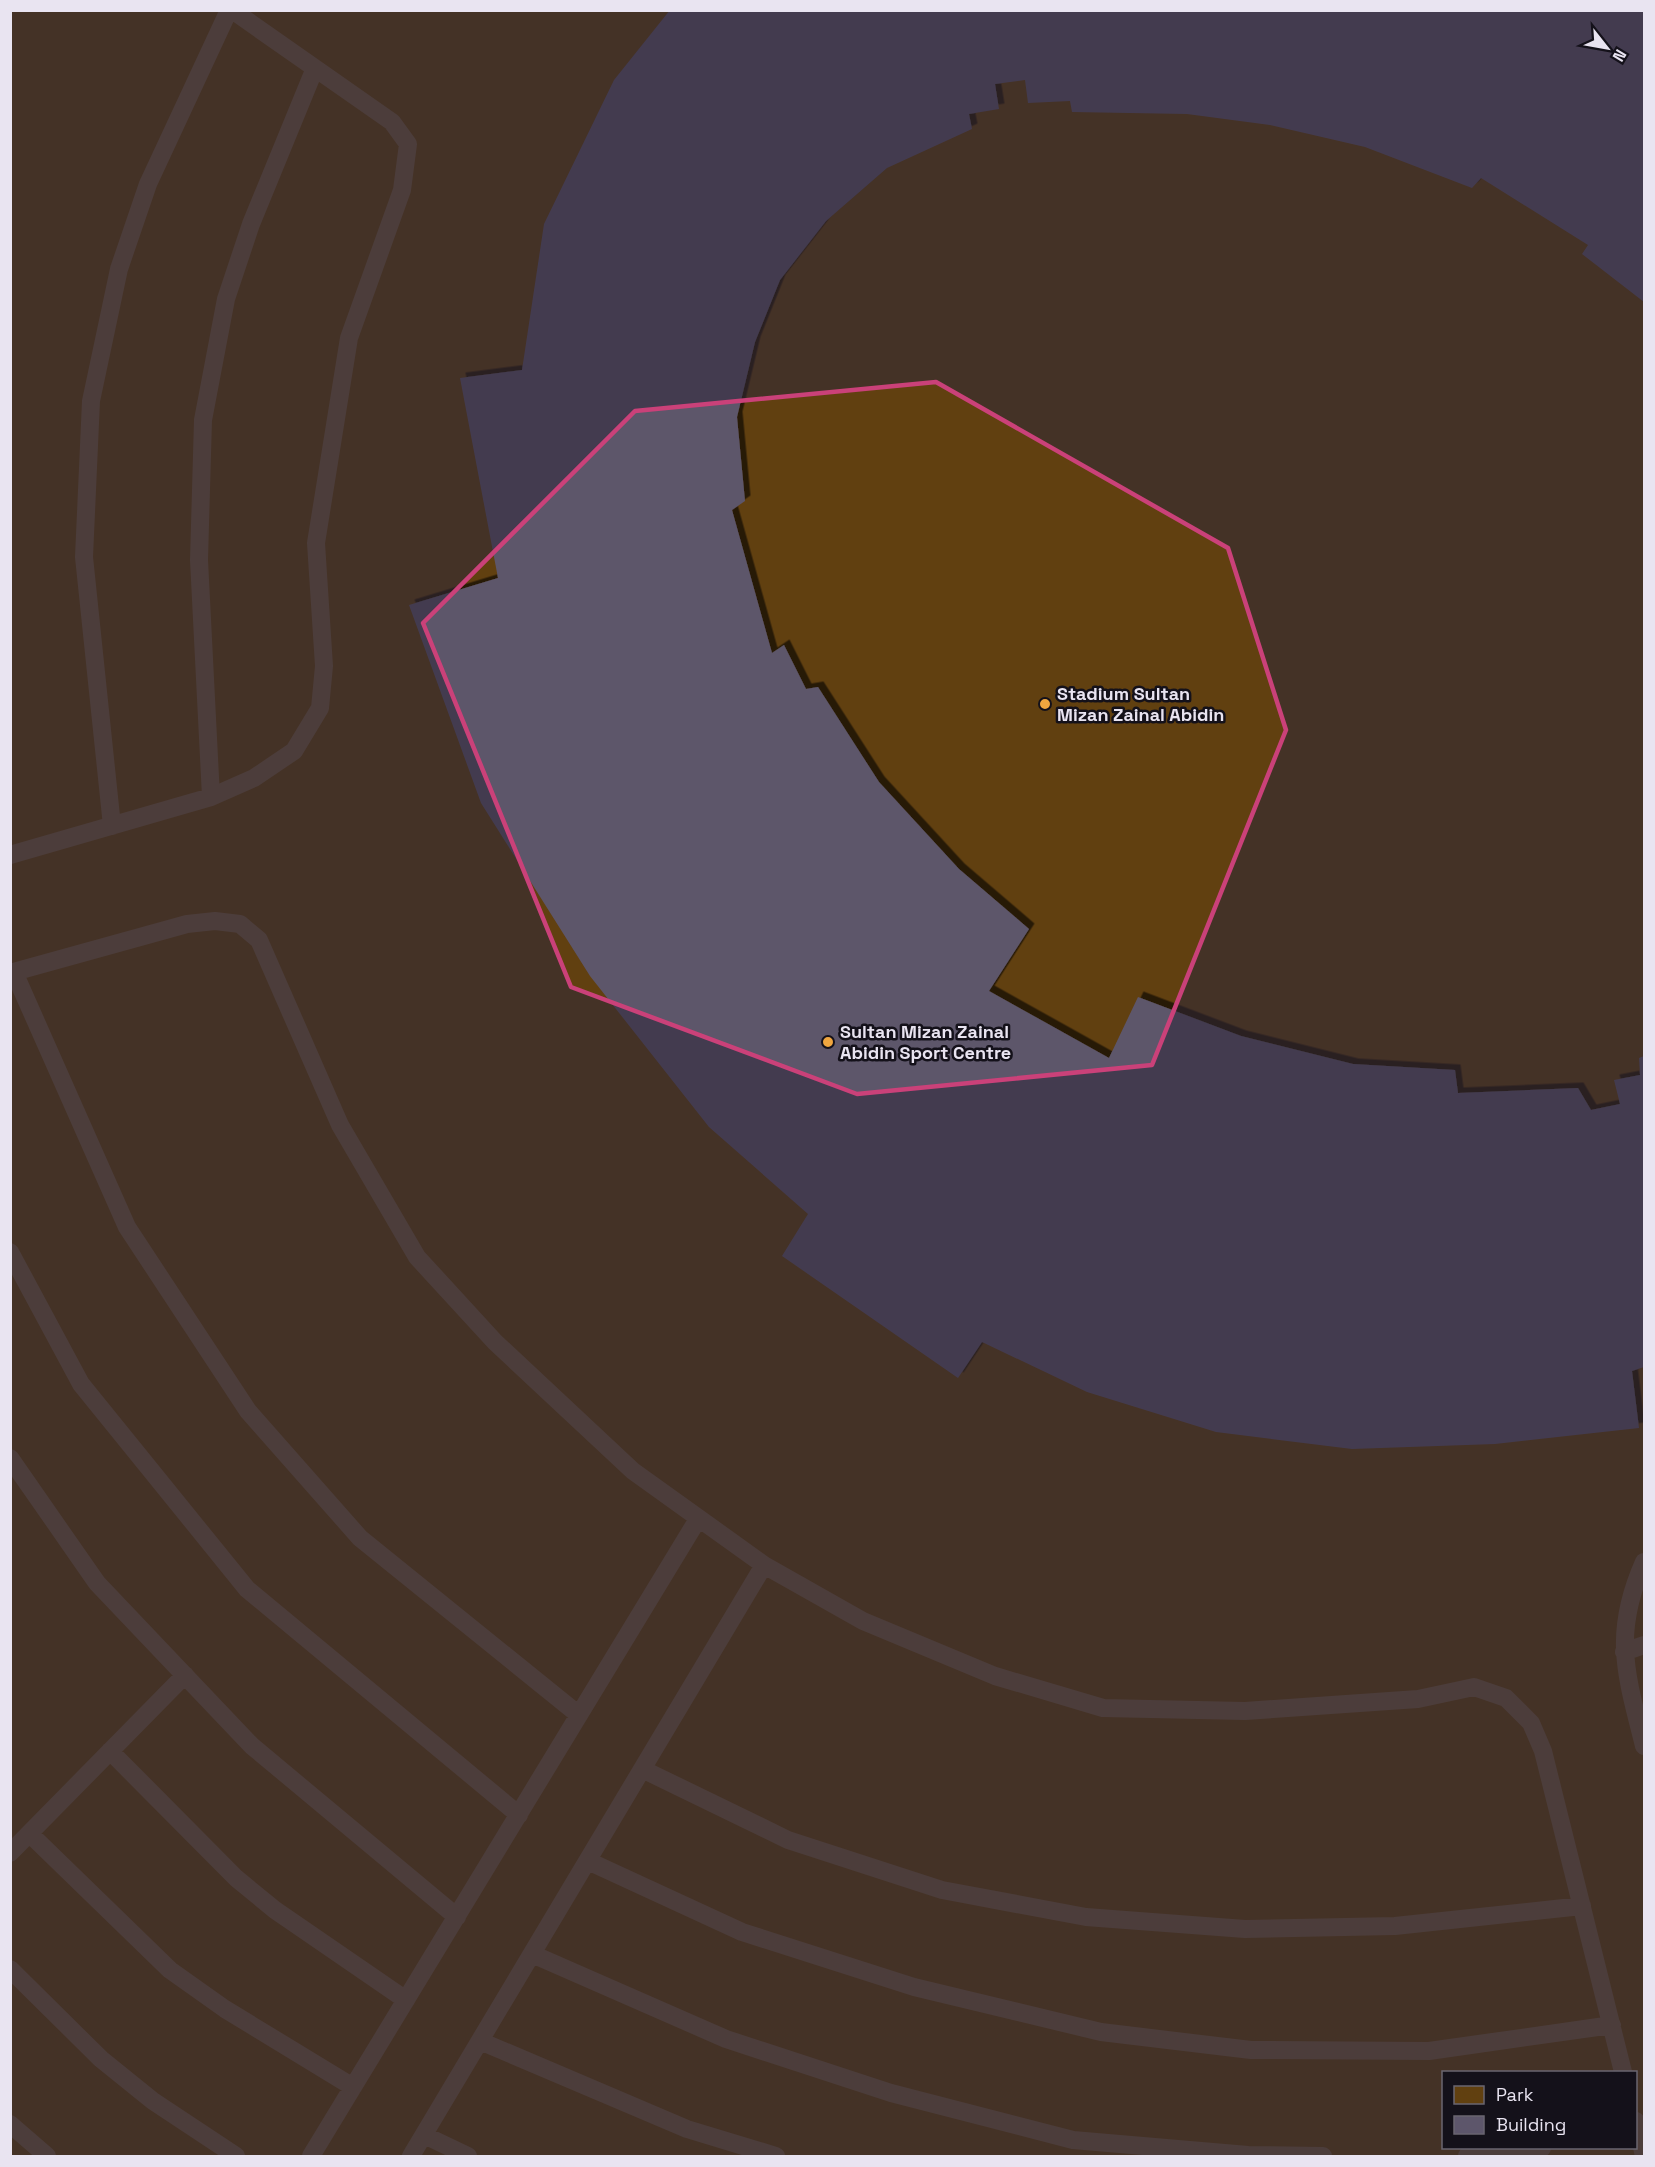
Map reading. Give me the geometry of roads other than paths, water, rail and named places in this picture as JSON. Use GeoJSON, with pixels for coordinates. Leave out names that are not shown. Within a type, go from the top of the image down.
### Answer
{"type":"FeatureCollection","features":[{"type":"Feature","properties":{"kind":"lane"},"geometry":{"type":"LineString","coordinates":[[10,855],[112,826],[211,796],[254,778],[294,751],[320,708],[324,666],[316,543],[349,338],[402,190],[408,144],[392,122],[231,10],[148,184],[118,269],[91,401],[84,557],[112,826]]}},
{"type":"Feature","properties":{"kind":"lane"},"geometry":{"type":"LineString","coordinates":[[211,796],[199,560],[203,420],[226,299],[251,224],[315,68]]}},
{"type":"Feature","properties":{"kind":"lane"},"geometry":{"type":"LineString","coordinates":[[579,1715],[360,1538],[248,1411],[127,1227],[12,973],[187,924],[215,921],[240,924],[259,940],[340,1125],[417,1257],[495,1342],[633,1471],[764,1564],[863,1621],[995,1677],[1103,1708],[1245,1711],[1418,1699],[1474,1687],[1506,1698],[1531,1723],[1543,1751],[1623,2071]]}},
{"type":"Feature","properties":{"kind":"lane"},"geometry":{"type":"LineString","coordinates":[[10,1252],[81,1384],[247,1589],[519,1815]]}},
{"type":"Feature","properties":{"kind":"lane"},"geometry":{"type":"LineString","coordinates":[[10,1458],[97,1583],[252,1746],[457,1917]]}},
{"type":"Feature","properties":{"kind":"lane"},"geometry":{"type":"LineString","coordinates":[[311,2157],[698,1519]]}},
{"type":"Feature","properties":{"kind":"lane"},"geometry":{"type":"LineString","coordinates":[[1644,1562],[1623,1631],[1626,1671],[1644,1746]]}},
{"type":"Feature","properties":{"kind":"lane"},"geometry":{"type":"LineString","coordinates":[[411,2157],[764,1564]]}},
{"type":"Feature","properties":{"kind":"lane"},"geometry":{"type":"LineString","coordinates":[[1624,1652],[1644,1645]]}},
{"type":"Feature","properties":{"kind":"lane"},"geometry":{"type":"LineString","coordinates":[[10,1853],[185,1675]]}},
{"type":"Feature","properties":{"kind":"lane"},"geometry":{"type":"LineString","coordinates":[[110,1751],[236,1878],[275,1910],[406,2000]]}},
{"type":"Feature","properties":{"kind":"lane"},"geometry":{"type":"LineString","coordinates":[[642,1769],[788,1840],[942,1890],[1086,1917],[1245,1929],[1395,1926],[1582,1906]]}},
{"type":"Feature","properties":{"kind":"lane"},"geometry":{"type":"LineString","coordinates":[[30,1834],[170,1970],[225,2009],[353,2087]]}},
{"type":"Feature","properties":{"kind":"lane"},"geometry":{"type":"LineString","coordinates":[[588,1861],[742,1932],[914,1987],[1101,2031],[1251,2050],[1429,2051],[1612,2025]]}},
{"type":"Feature","properties":{"kind":"lane"},"geometry":{"type":"LineString","coordinates":[[532,1954],[726,2039],[891,2093],[1073,2140],[1236,2154],[1323,2157]]}},
{"type":"Feature","properties":{"kind":"lane"},"geometry":{"type":"LineString","coordinates":[[10,1969],[101,2059],[153,2101],[236,2157]]}},
{"type":"Feature","properties":{"kind":"lane"},"geometry":{"type":"LineString","coordinates":[[480,2041],[687,2129],[776,2157]]}},
{"type":"Feature","properties":{"kind":"lane"},"geometry":{"type":"LineString","coordinates":[[10,2124],[47,2157]]}},
{"type":"Feature","properties":{"kind":"lane"},"geometry":{"type":"LineString","coordinates":[[1637,2131],[1644,2157]]}},
{"type":"Feature","properties":{"kind":"lane"},"geometry":{"type":"LineString","coordinates":[[424,2135],[468,2157]]}},
{"type":"Feature","properties":{"kind":"lane"},"geometry":{"type":"LineString","coordinates":[[1467,2157],[1534,2149]]}},
{"type":"Feature","properties":{"kind":"place","name":"Stadium Sultan Mizan Zainal Abidin"},"geometry":{"type":"Point","coordinates":[1045,704]}},
{"type":"Feature","properties":{"kind":"place","name":"Sultan Mizan Zainal Abidin Sport Centre"},"geometry":{"type":"Point","coordinates":[828,1042]}}]}
